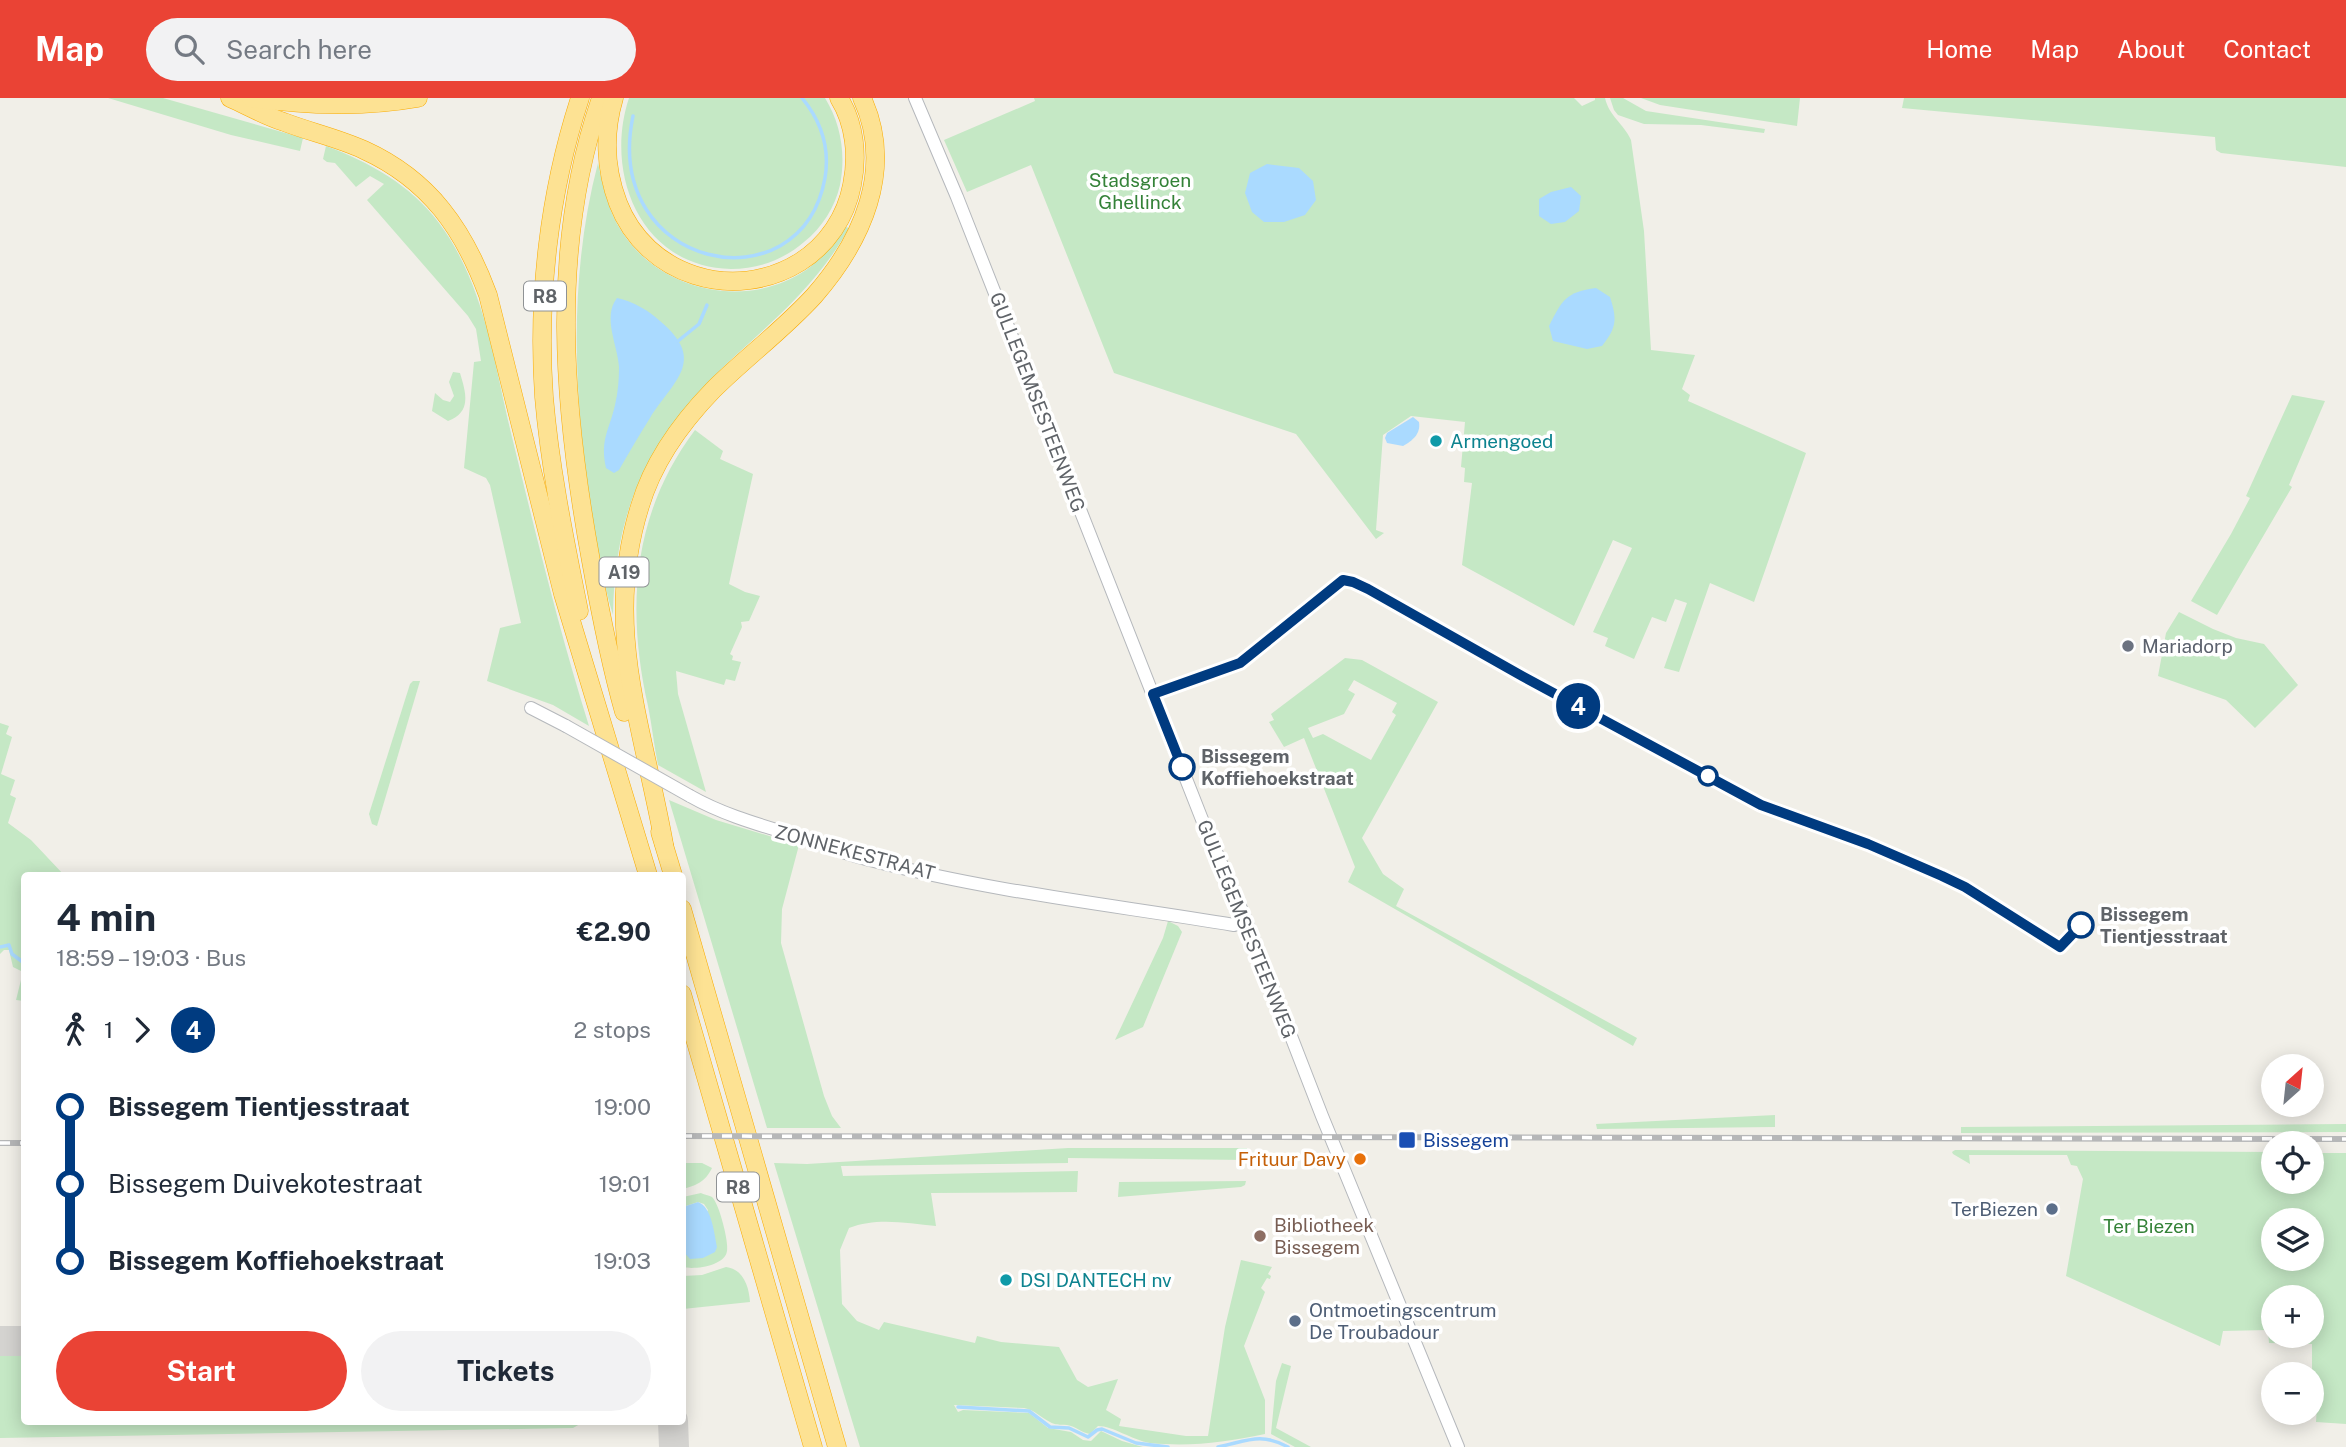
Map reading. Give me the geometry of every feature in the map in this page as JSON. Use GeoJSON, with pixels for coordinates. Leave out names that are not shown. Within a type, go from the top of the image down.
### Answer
{"type":"FeatureCollection","features":[{"type":"Feature","properties":{"kind":"highway"},"geometry":{"type":"LineString","coordinates":[[230,98],[282,122],[339,139],[390,164],[420,186],[446,212],[463,237],[488,295],[563,594],[598,704]]}},
{"type":"Feature","properties":{"kind":"highway"},"geometry":{"type":"LineString","coordinates":[[251,98],[299,104],[374,104],[418,98]]}},
{"type":"Feature","properties":{"kind":"highway","name":"R8"},"geometry":{"type":"LineString","coordinates":[[580,98],[560,173],[548,238],[543,334],[544,397],[557,497],[598,704],[647,872]]}},
{"type":"Feature","properties":{"kind":"highway","name":"R8"},"geometry":{"type":"LineString","coordinates":[[601,98],[586,148],[570,239],[565,305],[567,382],[585,530],[603,624],[622,703],[672,872]]}},
{"type":"Feature","properties":{"kind":"highway"},"geometry":{"type":"LineString","coordinates":[[614,98],[607,131],[610,180],[618,205],[630,226],[645,244],[664,260],[686,273],[727,282],[766,277],[788,269],[816,250],[840,219],[850,198],[855,172],[855,148],[851,125],[839,98]]}},
{"type":"Feature","properties":{"kind":"highway","name":"A19"},"geometry":{"type":"LineString","coordinates":[[664,844],[626,664],[624,585],[630,539],[647,486],[681,428],[713,391],[813,297],[853,242],[864,219],[876,173],[873,127],[862,98]]}},
{"type":"Feature","properties":{"kind":"highway","name":"R8"},"geometry":{"type":"LineString","coordinates":[[686,923],[837,1447]]}},
{"type":"Feature","properties":{"kind":"highway","name":"R8"},"geometry":{"type":"LineString","coordinates":[[686,1008],[813,1447]]}},
{"type":"Feature","properties":{"kind":"highway"},"geometry":{"type":"LineString","coordinates":[[794,1380],[803,1447]]}},
{"type":"Feature","properties":{"kind":"highway"},"geometry":{"type":"LineString","coordinates":[[820,1383],[846,1447]]}},
{"type":"Feature","properties":{"kind":"street","name":"GULLEGEMSESTEENWEG"},"geometry":{"type":"LineString","coordinates":[[915,98],[957,197],[1203,822],[1458,1447]]}},
{"type":"Feature","properties":{"kind":"street","name":"ZONNEKESTRAAT"},"geometry":{"type":"LineString","coordinates":[[531,708],[725,813],[840,851],[915,871],[1008,888],[1234,925],[1245,920]]}},
{"type":"Feature","properties":{"kind":"green space"},"geometry":{"type":"Polygon","coordinates":[[[108,98],[163,98],[303,138],[300,151],[231,135],[108,98]]]}},
{"type":"Feature","properties":{"kind":"green space"},"geometry":{"type":"Polygon","coordinates":[[[629,98],[825,98],[835,118],[841,140],[842,162],[838,193],[827,217],[811,236],[796,248],[760,265],[731,269],[699,264],[673,252],[652,234],[637,211],[626,185],[622,127],[629,98]]]}},
{"type":"Feature","properties":{"kind":"green space","name":"Stadsgroen Ghellinck"},"geometry":{"type":"Polygon","coordinates":[[[1034,98],[1574,98],[1582,106],[1595,98],[1605,98],[1631,140],[1644,231],[1651,350],[1695,355],[1682,389],[1690,395],[1688,401],[1806,453],[1754,602],[1710,583],[1679,672],[1664,668],[1687,603],[1675,599],[1666,622],[1652,617],[1634,659],[1605,646],[1608,638],[1593,632],[1632,548],[1613,540],[1574,626],[1462,565],[1472,483],[1464,482],[1465,468],[1461,467],[1465,422],[1411,416],[1383,435],[1376,530],[1384,533],[1376,539],[1296,434],[1114,373],[1031,165],[967,192],[944,140],[1035,101],[1034,98]]]}},
{"type":"Feature","properties":{"kind":"green space"},"geometry":{"type":"Polygon","coordinates":[[[1610,98],[1623,98],[1646,111],[1765,129],[1764,133],[1701,125],[1644,124],[1618,115],[1610,98]]]}},
{"type":"Feature","properties":{"kind":"green space"},"geometry":{"type":"Polygon","coordinates":[[[1641,98],[1800,98],[1797,126],[1660,105],[1641,98]]]}},
{"type":"Feature","properties":{"kind":"green space"},"geometry":{"type":"Polygon","coordinates":[[[1904,98],[2346,98],[2346,167],[2221,153],[2216,150],[2215,137],[1902,108],[1904,98]]]}},
{"type":"Feature","properties":{"kind":"green space"},"geometry":{"type":"Polygon","coordinates":[[[326,146],[373,167],[416,197],[439,223],[467,271],[486,324],[548,580],[589,726],[553,705],[487,681],[500,628],[521,623],[490,485],[486,478],[464,468],[474,362],[481,361],[476,329],[468,316],[367,200],[384,184],[370,176],[356,187],[335,163],[323,159],[326,146]]]}},
{"type":"Feature","properties":{"kind":"green space"},"geometry":{"type":"Polygon","coordinates":[[[598,163],[613,216],[639,252],[659,269],[682,281],[706,288],[732,291],[758,289],[783,282],[812,266],[846,227],[849,228],[826,264],[812,280],[707,383],[661,441],[644,471],[621,537],[615,574],[613,615],[602,573],[590,501],[577,374],[578,289],[582,247],[598,163]]]}},
{"type":"Feature","properties":{"kind":"green space"},"geometry":{"type":"Polygon","coordinates":[[[453,372],[460,373],[465,401],[461,413],[448,421],[432,411],[435,393],[450,402],[454,396],[449,382],[453,372]]]}},
{"type":"Feature","properties":{"kind":"green space"},"geometry":{"type":"Polygon","coordinates":[[[2292,395],[2325,401],[2289,485],[2292,487],[2217,615],[2191,601],[2250,498],[2246,496],[2292,395]]]}},
{"type":"Feature","properties":{"kind":"green space"},"geometry":{"type":"Polygon","coordinates":[[[695,430],[723,451],[720,459],[753,474],[729,584],[760,596],[749,621],[741,622],[742,627],[730,654],[733,656],[732,660],[741,662],[735,681],[726,679],[724,685],[676,671],[678,694],[706,792],[658,765],[637,633],[640,563],[647,528],[658,495],[674,462],[695,430]]]}},
{"type":"Feature","properties":{"kind":"green space"},"geometry":{"type":"Polygon","coordinates":[[[2179,612],[2236,638],[2264,644],[2298,685],[2255,728],[2226,700],[2158,676],[2166,633],[2179,612]]]}},
{"type":"Feature","properties":{"kind":"green space"},"geometry":{"type":"Polygon","coordinates":[[[1345,658],[1362,660],[1438,702],[1362,838],[1383,874],[1404,889],[1396,906],[1637,1038],[1633,1046],[1348,882],[1355,867],[1304,738],[1284,747],[1269,722],[1274,720],[1271,714],[1345,658]],[[1354,680],[1348,690],[1355,694],[1344,714],[1308,728],[1313,738],[1323,734],[1371,760],[1396,715],[1392,712],[1397,703],[1354,680]]]}},
{"type":"Feature","properties":{"kind":"green space"},"geometry":{"type":"Polygon","coordinates":[[[413,681],[420,681],[377,826],[372,824],[369,814],[413,681]]]}},
{"type":"Feature","properties":{"kind":"green space"},"geometry":{"type":"Polygon","coordinates":[[[0,723],[9,726],[6,734],[12,737],[1,774],[15,780],[10,795],[16,798],[8,823],[31,840],[61,872],[21,872],[21,971],[13,967],[9,950],[0,954],[0,723]]]}},
{"type":"Feature","properties":{"kind":"green space"},"geometry":{"type":"Polygon","coordinates":[[[669,800],[716,820],[799,845],[782,909],[781,943],[824,1096],[832,1116],[841,1128],[767,1128],[669,800]]]}},
{"type":"Feature","properties":{"kind":"green space"},"geometry":{"type":"Polygon","coordinates":[[[1168,921],[1178,926],[1182,932],[1143,1027],[1115,1040],[1163,938],[1168,921]]]}},
{"type":"Feature","properties":{"kind":"green space"},"geometry":{"type":"Polygon","coordinates":[[[21,980],[21,1001],[16,1000],[21,980]]]}},
{"type":"Feature","properties":{"kind":"green space"},"geometry":{"type":"Polygon","coordinates":[[[1775,1115],[1775,1127],[1597,1129],[1596,1124],[1775,1115]]]}},
{"type":"Feature","properties":{"kind":"green space"},"geometry":{"type":"Polygon","coordinates":[[[2346,1124],[2346,1132],[1961,1133],[1961,1127],[2346,1124]]]}},
{"type":"Feature","properties":{"kind":"green space"},"geometry":{"type":"Polygon","coordinates":[[[1068,1148],[1247,1148],[1247,1160],[1068,1158],[1068,1163],[841,1166],[843,1176],[1078,1171],[1077,1192],[931,1193],[936,1226],[881,1222],[849,1228],[840,1250],[842,1304],[857,1321],[879,1330],[884,1322],[975,1343],[977,1336],[1001,1342],[1059,1347],[1077,1380],[1088,1387],[1118,1379],[1106,1410],[1121,1419],[1119,1426],[1186,1436],[1208,1436],[1225,1327],[1241,1260],[1272,1267],[1268,1274],[1270,1279],[1267,1278],[1261,1288],[1265,1292],[1244,1346],[1265,1400],[1265,1434],[1208,1443],[1150,1443],[1098,1426],[1090,1434],[1070,1426],[1052,1423],[1024,1408],[954,1405],[958,1412],[1029,1413],[1048,1428],[1071,1432],[1083,1440],[1091,1441],[1101,1431],[1143,1447],[860,1447],[774,1163],[807,1164],[1068,1148]]]}},
{"type":"Feature","properties":{"kind":"green space","name":"Ter Biezen"},"geometry":{"type":"Polygon","coordinates":[[[1955,1150],[2261,1152],[2261,1194],[2324,1194],[2324,1153],[2346,1153],[2346,1424],[2324,1423],[2324,1362],[2312,1362],[2312,1348],[2324,1348],[2324,1285],[2261,1285],[2261,1330],[2223,1331],[2220,1346],[2066,1276],[2083,1179],[2077,1166],[2071,1165],[2067,1155],[1969,1155],[1970,1164],[1953,1154],[1955,1150]]]}},
{"type":"Feature","properties":{"kind":"green space"},"geometry":{"type":"Polygon","coordinates":[[[686,1163],[702,1163],[712,1168],[706,1177],[686,1188],[686,1163]]]}},
{"type":"Feature","properties":{"kind":"green space"},"geometry":{"type":"Polygon","coordinates":[[[1246,1181],[1241,1187],[1118,1197],[1119,1182],[1246,1181]]]}},
{"type":"Feature","properties":{"kind":"green space"},"geometry":{"type":"Polygon","coordinates":[[[701,1193],[712,1197],[718,1207],[727,1251],[721,1260],[715,1263],[686,1267],[686,1248],[708,1210],[704,1204],[698,1202],[686,1206],[686,1196],[701,1193]]]}},
{"type":"Feature","properties":{"kind":"green space"},"geometry":{"type":"Polygon","coordinates":[[[726,1267],[732,1268],[744,1279],[750,1302],[686,1309],[686,1276],[702,1275],[726,1267]]]}},
{"type":"Feature","properties":{"kind":"green space"},"geometry":{"type":"Polygon","coordinates":[[[21,1350],[21,1425],[578,1425],[573,1428],[0,1438],[0,1351],[21,1350]]]}},
{"type":"Feature","properties":{"kind":"green space"},"geometry":{"type":"Polygon","coordinates":[[[1282,1363],[1291,1366],[1276,1428],[1311,1447],[1295,1447],[1271,1434],[1276,1381],[1282,1363]]]}},
{"type":"Feature","properties":{"kind":"water"},"geometry":{"type":"Polygon","coordinates":[[[1267,164],[1299,168],[1313,181],[1316,200],[1305,215],[1284,222],[1264,222],[1252,212],[1245,193],[1250,173],[1267,164]]]}},
{"type":"Feature","properties":{"kind":"water"},"geometry":{"type":"Polygon","coordinates":[[[1571,187],[1581,196],[1579,211],[1565,222],[1551,224],[1539,216],[1539,199],[1551,192],[1571,187]]]}},
{"type":"Feature","properties":{"kind":"water"},"geometry":{"type":"Polygon","coordinates":[[[1596,288],[1610,297],[1614,311],[1613,328],[1602,346],[1587,349],[1553,341],[1549,326],[1566,299],[1578,292],[1596,288]]]}},
{"type":"Feature","properties":{"kind":"water"},"geometry":{"type":"Polygon","coordinates":[[[617,298],[629,301],[660,321],[682,348],[684,360],[676,382],[650,418],[619,470],[614,473],[606,468],[604,450],[618,386],[619,367],[611,323],[611,314],[617,298]]]}},
{"type":"Feature","properties":{"kind":"water"},"geometry":{"type":"Polygon","coordinates":[[[1413,417],[1419,422],[1419,426],[1413,439],[1403,446],[1387,443],[1387,433],[1413,417]]]}},
{"type":"Feature","properties":{"kind":"water"},"geometry":{"type":"Polygon","coordinates":[[[698,1202],[709,1215],[717,1247],[715,1252],[703,1258],[690,1259],[686,1254],[686,1206],[698,1202]]]}},
{"type":"Feature","properties":{"kind":"waterway"},"geometry":{"type":"LineString","coordinates":[[633,116],[631,168],[646,209],[673,238],[708,254],[745,257],[780,246],[809,220],[825,178],[826,156],[822,135],[802,98]]}},
{"type":"Feature","properties":{"kind":"waterway"},"geometry":{"type":"LineString","coordinates":[[678,341],[699,324],[707,305]]}},
{"type":"Feature","properties":{"kind":"waterway"},"geometry":{"type":"LineString","coordinates":[[0,947],[9,945],[12,954],[21,961]]}},
{"type":"Feature","properties":{"kind":"waterway"},"geometry":{"type":"LineString","coordinates":[[958,1407],[1029,1411],[1050,1427],[1069,1428],[1088,1437],[1102,1429],[1136,1443],[1168,1447]]}},
{"type":"Feature","properties":{"kind":"waterway"},"geometry":{"type":"LineString","coordinates":[[1218,1447],[1262,1439],[1288,1447]]}},
{"type":"Feature","properties":{"kind":"taxiway"},"geometry":{"type":"LineString","coordinates":[[0,1341],[21,1341]]}},
{"type":"Feature","properties":{"kind":"taxiway"},"geometry":{"type":"LineString","coordinates":[[673,1425],[674,1447]]}},
{"type":"Feature","properties":{"kind":"railway"},"geometry":{"type":"LineString","coordinates":[[686,1136],[2346,1139]]}},
{"type":"Feature","properties":{"kind":"railway"},"geometry":{"type":"LineString","coordinates":[[0,1143],[21,1143]]}},
{"type":"Feature","properties":{"kind":"bus line","name":"4"},"geometry":{"type":"LineString","coordinates":[[1182,767],[1153,694],[1240,663],[1343,580],[1368,589],[1761,805],[1868,844],[1965,887],[2060,947],[2081,925]]}},
{"type":"Feature","properties":{"kind":"place","name":"Armengoed"},"geometry":{"type":"Point","coordinates":[1436,441]}},
{"type":"Feature","properties":{"kind":"place","name":"Mariadorp"},"geometry":{"type":"Point","coordinates":[2128,646]}},
{"type":"Feature","properties":{"kind":"place","name":"Bissegem Koffiehoekstraat"},"geometry":{"type":"Point","coordinates":[1182,767]}},
{"type":"Feature","properties":{"kind":"place","name":"Bissegem Tientjesstraat"},"geometry":{"type":"Point","coordinates":[2081,925]}},
{"type":"Feature","properties":{"kind":"place","name":"Bissegem"},"geometry":{"type":"Point","coordinates":[1407,1140]}},
{"type":"Feature","properties":{"kind":"place","name":"Frituur Davy"},"geometry":{"type":"Point","coordinates":[1360,1159]}},
{"type":"Feature","properties":{"kind":"place","name":"TerBiezen"},"geometry":{"type":"Point","coordinates":[2052,1209]}},
{"type":"Feature","properties":{"kind":"place","name":"Bibliotheek Bissegem"},"geometry":{"type":"Point","coordinates":[1260,1236]}},
{"type":"Feature","properties":{"kind":"place","name":"DSI DANTECH nv"},"geometry":{"type":"Point","coordinates":[1006,1280]}},
{"type":"Feature","properties":{"kind":"place","name":"Ontmoetingscentrum De Troubadour"},"geometry":{"type":"Point","coordinates":[1295,1321]}}]}
